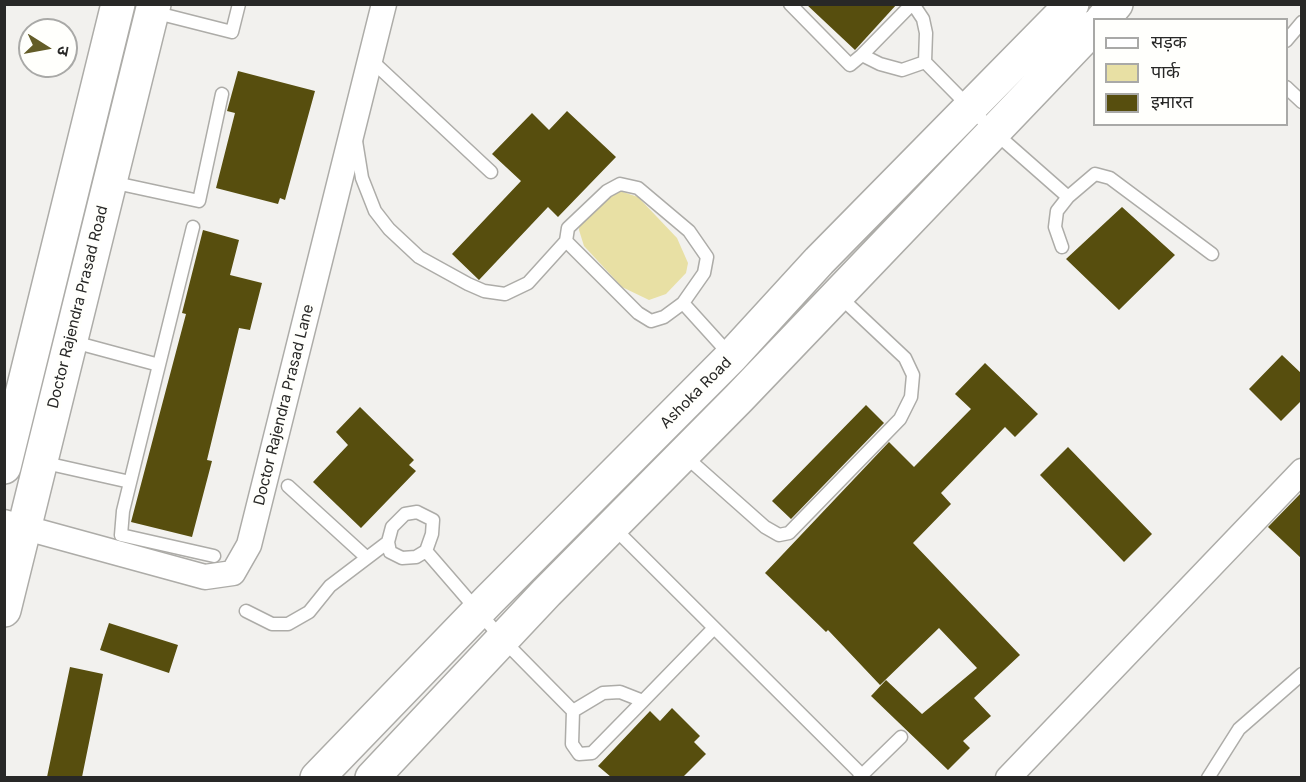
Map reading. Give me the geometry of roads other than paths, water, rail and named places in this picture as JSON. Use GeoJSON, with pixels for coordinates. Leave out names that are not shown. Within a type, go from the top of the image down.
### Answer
{"type":"FeatureCollection","features":[{"type":"Feature","properties":{"kind":"main road"},"geometry":{"type":"LineString","coordinates":[[4,467],[118,4]]}},
{"type":"Feature","properties":{"kind":"main road","name":"Ashoka Road"},"geometry":{"type":"LineString","coordinates":[[372,777],[683,454],[819,261],[1072,4]]}},
{"type":"Feature","properties":{"kind":"main road"},"geometry":{"type":"LineString","coordinates":[[1104,18],[1116,4]]}},
{"type":"Feature","properties":{"kind":"main road","name":"Doctor Rajendra Prasad Road"},"geometry":{"type":"LineString","coordinates":[[4,610],[14,524],[40,462],[153,8]]}},
{"type":"Feature","properties":{"kind":"main road","name":"Ashoka Road"},"geometry":{"type":"LineString","coordinates":[[317,777],[478,612],[743,369],[837,295],[993,130],[1093,29]]}},
{"type":"Feature","properties":{"kind":"street","name":"Doctor Rajendra Prasad Lane"},"geometry":{"type":"LineString","coordinates":[[14,524],[205,577],[233,573],[249,545],[384,4]]}},
{"type":"Feature","properties":{"kind":"street"},"geometry":{"type":"LineString","coordinates":[[1008,777],[1302,471]]}},
{"type":"Feature","properties":{"kind":"lane"},"geometry":{"type":"LineString","coordinates":[[153,8],[232,32],[239,4]]}},
{"type":"Feature","properties":{"kind":"lane"},"geometry":{"type":"LineString","coordinates":[[790,4],[850,65],[912,4],[923,19],[926,33],[925,62],[993,130],[1068,197]]}},
{"type":"Feature","properties":{"kind":"lane"},"geometry":{"type":"LineString","coordinates":[[1288,40],[1302,22]]}},
{"type":"Feature","properties":{"kind":"lane"},"geometry":{"type":"LineString","coordinates":[[862,55],[880,64],[902,69],[925,62]]}},
{"type":"Feature","properties":{"kind":"lane"},"geometry":{"type":"LineString","coordinates":[[371,60],[491,172]]}},
{"type":"Feature","properties":{"kind":"lane"},"geometry":{"type":"LineString","coordinates":[[1288,88],[1302,102]]}},
{"type":"Feature","properties":{"kind":"lane"},"geometry":{"type":"LineString","coordinates":[[110,182],[199,201],[222,94]]}},
{"type":"Feature","properties":{"kind":"lane"},"geometry":{"type":"LineString","coordinates":[[354,123],[362,178],[375,211],[389,229],[419,257],[484,291],[505,294],[528,283],[566,241],[568,228],[607,191],[620,184],[638,188],[689,231],[707,257],[704,273],[683,303],[664,317],[651,321],[638,313],[566,241]]}},
{"type":"Feature","properties":{"kind":"lane"},"geometry":{"type":"LineString","coordinates":[[1062,247],[1055,227],[1058,211],[1068,197],[1095,174],[1110,178],[1212,254]]}},
{"type":"Feature","properties":{"kind":"lane"},"geometry":{"type":"LineString","coordinates":[[193,226],[123,511],[121,534],[214,556]]}},
{"type":"Feature","properties":{"kind":"lane"},"geometry":{"type":"LineString","coordinates":[[683,454],[765,527],[779,535],[789,533],[900,419],[911,397],[913,375],[905,358],[837,295]]}},
{"type":"Feature","properties":{"kind":"lane"},"geometry":{"type":"LineString","coordinates":[[683,303],[743,369]]}},
{"type":"Feature","properties":{"kind":"lane"},"geometry":{"type":"LineString","coordinates":[[69,341],[159,365]]}},
{"type":"Feature","properties":{"kind":"lane"},"geometry":{"type":"LineString","coordinates":[[40,462],[130,482]]}},
{"type":"Feature","properties":{"kind":"lane"},"geometry":{"type":"LineString","coordinates":[[288,486],[366,557]]}},
{"type":"Feature","properties":{"kind":"lane"},"geometry":{"type":"LineString","coordinates":[[417,512],[433,520],[432,534],[426,551],[416,557],[402,558],[390,552],[388,542],[392,527],[405,514],[417,512]]}},
{"type":"Feature","properties":{"kind":"lane"},"geometry":{"type":"LineString","coordinates":[[612,526],[861,776],[901,737]]}},
{"type":"Feature","properties":{"kind":"lane"},"geometry":{"type":"LineString","coordinates":[[246,611],[272,624],[288,624],[309,612],[330,586],[388,542]]}},
{"type":"Feature","properties":{"kind":"lane"},"geometry":{"type":"LineString","coordinates":[[426,551],[503,640],[573,711],[572,744],[579,754],[592,753],[714,628]]}},
{"type":"Feature","properties":{"kind":"lane"},"geometry":{"type":"LineString","coordinates":[[1209,777],[1239,729],[1302,674]]}},
{"type":"Feature","properties":{"kind":"lane"},"geometry":{"type":"LineString","coordinates":[[573,711],[603,693],[620,692],[643,701]]}}]}
